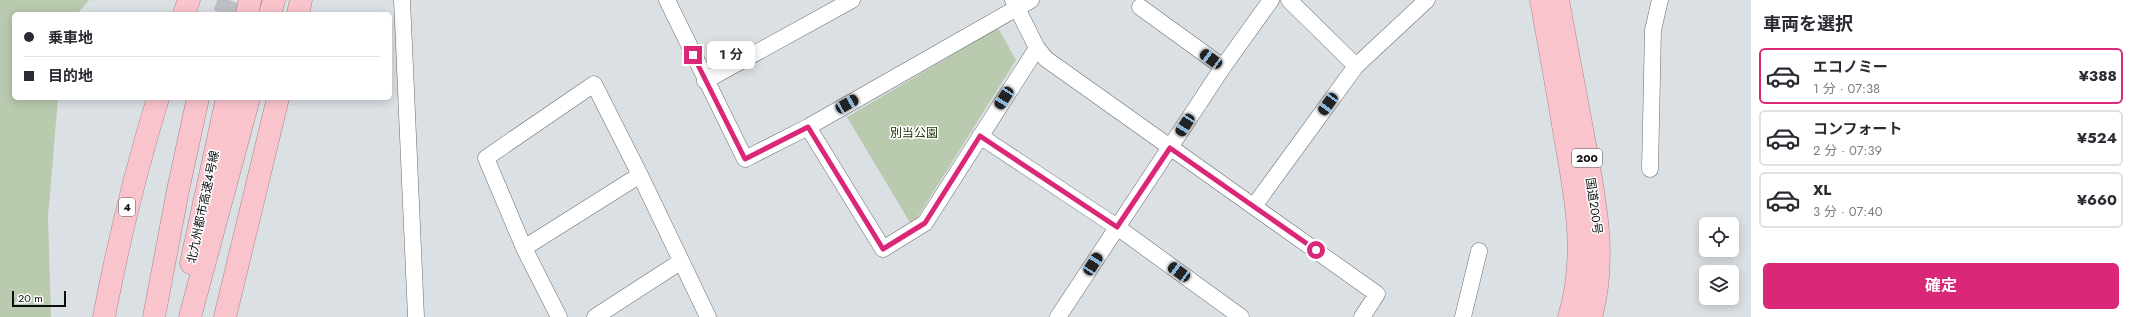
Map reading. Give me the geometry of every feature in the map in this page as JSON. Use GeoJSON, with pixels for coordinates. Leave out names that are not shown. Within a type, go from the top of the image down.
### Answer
{"type":"FeatureCollection","features":[{"type":"Feature","properties":{"kind":"highway"},"geometry":{"type":"LineString","coordinates":[[185,12],[189,0]]}},
{"type":"Feature","properties":{"kind":"highway"},"geometry":{"type":"LineString","coordinates":[[247,12],[250,0]]}},
{"type":"Feature","properties":{"kind":"highway"},"geometry":{"type":"LineString","coordinates":[[271,12],[274,0]]}},
{"type":"Feature","properties":{"kind":"highway"},"geometry":{"type":"LineString","coordinates":[[298,12],[301,0]]}},
{"type":"Feature","properties":{"kind":"highway","name":"国道200号"},"geometry":{"type":"LineString","coordinates":[[1542,0],[1577,204],[1580,254],[1575,298],[1569,317]]}},
{"type":"Feature","properties":{"kind":"highway","name":"国道200号"},"geometry":{"type":"LineString","coordinates":[[1558,0],[1597,211],[1600,255],[1596,300],[1591,317]]}},
{"type":"Feature","properties":{"kind":"highway","name":"4"},"geometry":{"type":"LineString","coordinates":[[104,317],[114,263],[135,174],[157,100]]}},
{"type":"Feature","properties":{"kind":"highway"},"geometry":{"type":"LineString","coordinates":[[154,317],[178,190],[198,100]]}},
{"type":"Feature","properties":{"kind":"highway","name":"北九州都市高速4号線"},"geometry":{"type":"LineString","coordinates":[[180,317],[227,100]]}},
{"type":"Feature","properties":{"kind":"highway"},"geometry":{"type":"LineString","coordinates":[[190,317],[248,100]]}},
{"type":"Feature","properties":{"kind":"highway"},"geometry":{"type":"LineString","coordinates":[[225,317],[278,100]]}},
{"type":"Feature","properties":{"kind":"street"},"geometry":{"type":"LineString","coordinates":[[402,0],[416,317]]}},
{"type":"Feature","properties":{"kind":"street"},"geometry":{"type":"LineString","coordinates":[[705,81],[852,0]]}},
{"type":"Feature","properties":{"kind":"street"},"geometry":{"type":"LineString","coordinates":[[1062,316],[1117,227],[1223,67],[1271,0]]}},
{"type":"Feature","properties":{"kind":"street"},"geometry":{"type":"LineString","coordinates":[[1289,0],[1356,66]]}},
{"type":"Feature","properties":{"kind":"street"},"geometry":{"type":"LineString","coordinates":[[1254,206],[1356,66],[1427,0]]}},
{"type":"Feature","properties":{"kind":"street"},"geometry":{"type":"LineString","coordinates":[[1650,169],[1653,30],[1660,0]]}},
{"type":"Feature","properties":{"kind":"street"},"geometry":{"type":"LineString","coordinates":[[670,1],[705,81],[745,159],[808,127],[1020,2],[1036,48],[1046,59],[1377,294],[1362,317]]}},
{"type":"Feature","properties":{"kind":"street"},"geometry":{"type":"LineString","coordinates":[[1140,7],[1223,67]]}},
{"type":"Feature","properties":{"kind":"street"},"geometry":{"type":"LineString","coordinates":[[808,127],[883,249],[925,223],[1036,48]]}},
{"type":"Feature","properties":{"kind":"street"},"geometry":{"type":"LineString","coordinates":[[559,317],[524,248],[486,158],[594,84],[640,175],[680,262],[708,317]]}},
{"type":"Feature","properties":{"kind":"street"},"geometry":{"type":"LineString","coordinates":[[980,136],[1117,227],[1241,317]]}},
{"type":"Feature","properties":{"kind":"street"},"geometry":{"type":"LineString","coordinates":[[524,248],[640,175]]}},
{"type":"Feature","properties":{"kind":"street"},"geometry":{"type":"LineString","coordinates":[[1462,317],[1479,251]]}},
{"type":"Feature","properties":{"kind":"street"},"geometry":{"type":"LineString","coordinates":[[595,317],[680,262]]}},
{"type":"Feature","properties":{"kind":"green space"},"geometry":{"type":"Polygon","coordinates":[[[0,0],[89,0],[79,12],[12,12],[12,100],[58,100],[48,217],[51,317],[0,317],[0,0]]]}},
{"type":"Feature","properties":{"kind":"green space","name":"別当公園"},"geometry":{"type":"Polygon","coordinates":[[[998,28],[1016,60],[912,226],[847,117],[998,28]]]}},
{"type":"Feature","properties":{"kind":"tunnel"},"geometry":{"type":"LineString","coordinates":[[225,12],[229,0]]}},
{"type":"Feature","properties":{"kind":"route"},"geometry":{"type":"LineString","coordinates":[[693,55],[745,159],[808,127],[883,249],[925,223],[980,136],[1117,227],[1170,148],[1316,250]]}}]}
